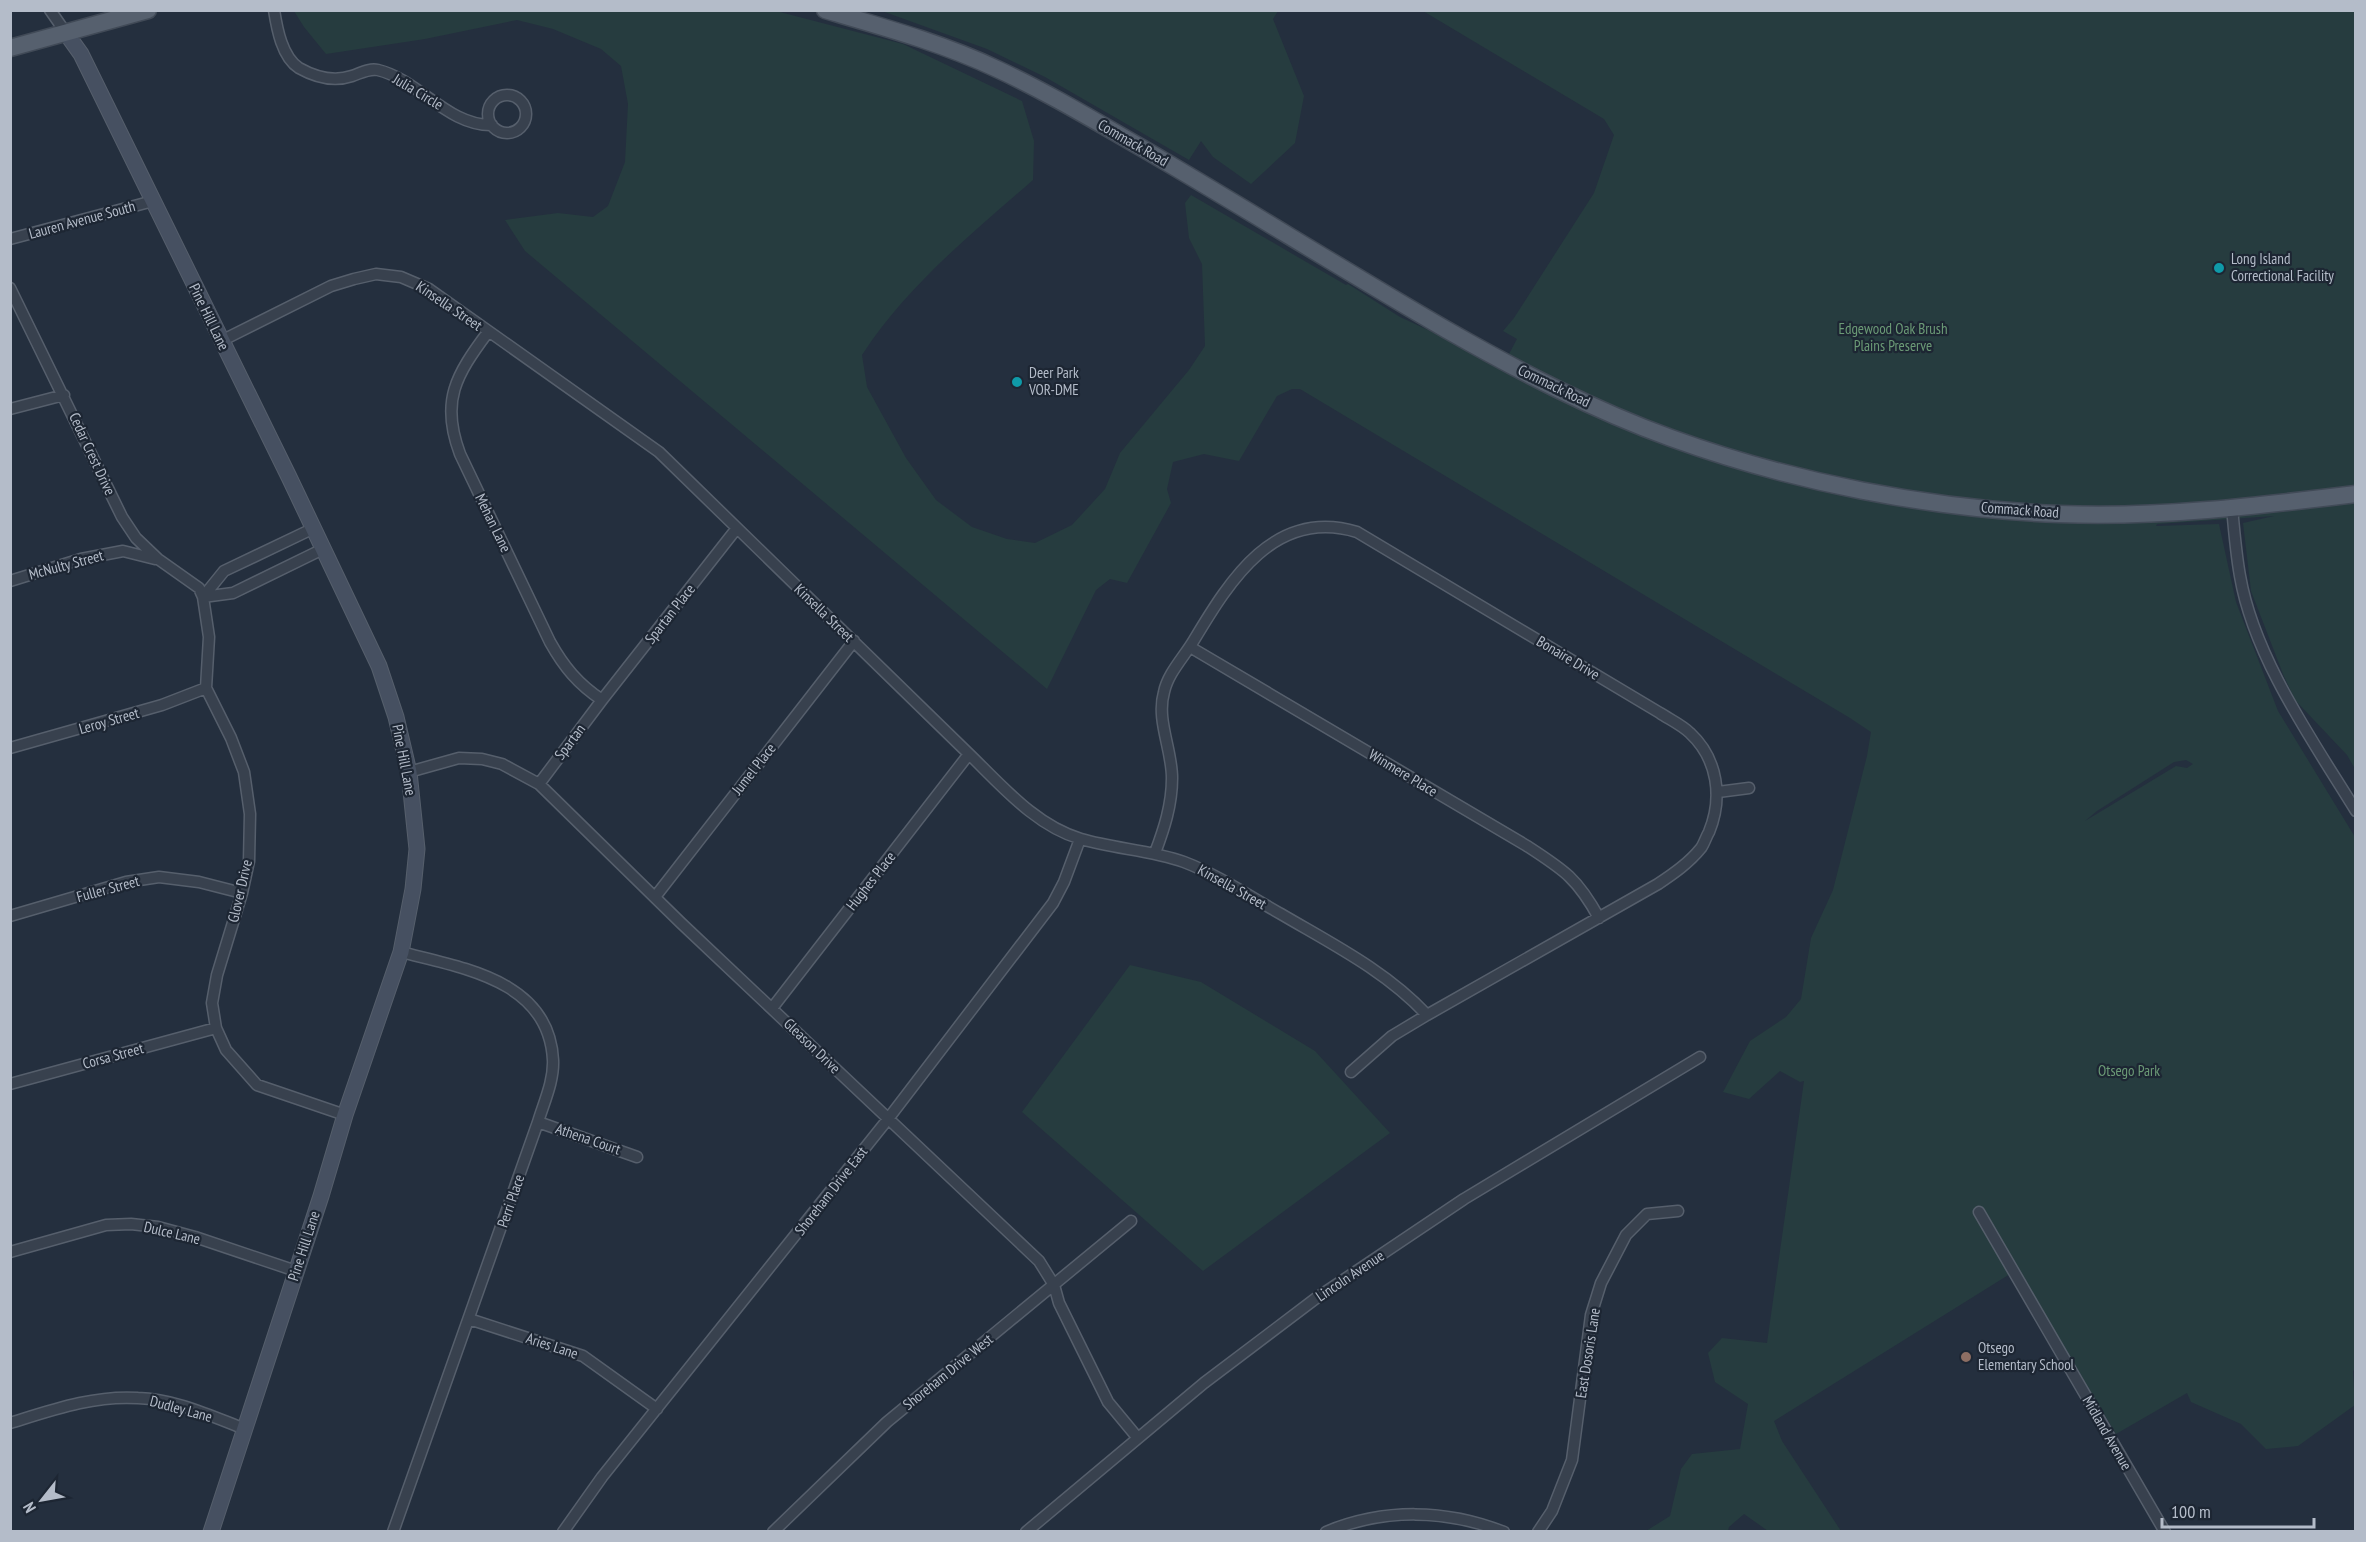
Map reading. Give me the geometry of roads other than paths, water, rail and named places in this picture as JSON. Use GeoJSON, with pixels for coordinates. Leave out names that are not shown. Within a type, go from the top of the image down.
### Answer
{"type":"FeatureCollection","features":[{"type":"Feature","properties":{"kind":"main road"},"geometry":{"type":"LineString","coordinates":[[10,48],[148,10]]}},
{"type":"Feature","properties":{"kind":"main road","name":"Commack Road"},"geometry":{"type":"LineString","coordinates":[[825,10],[920,38],[995,68],[1066,104],[1449,331],[1536,379],[1670,438],[1756,465],[1852,488],[1958,505],[2060,514],[2166,513],[2355,494]]}},
{"type":"Feature","properties":{"kind":"street"},"geometry":{"type":"LineString","coordinates":[[50,10],[66,33]]}},
{"type":"Feature","properties":{"kind":"street","name":"Julia Circle"},"geometry":{"type":"LineString","coordinates":[[274,10],[286,52],[297,66],[329,79],[339,79],[377,70],[394,77],[436,104],[477,126],[492,126]]}},
{"type":"Feature","properties":{"kind":"street","name":"Pine Hill Lane"},"geometry":{"type":"LineString","coordinates":[[66,33],[81,54],[289,477],[379,666],[396,717],[409,772],[417,849],[413,889],[401,952],[345,1115],[321,1196],[211,1532]]}},
{"type":"Feature","properties":{"kind":"street","name":"Lauren Avenue South"},"geometry":{"type":"LineString","coordinates":[[10,239],[153,201]]}},
{"type":"Feature","properties":{"kind":"street","name":"Kinsella Street"},"geometry":{"type":"LineString","coordinates":[[221,341],[331,286],[376,274],[401,277],[429,289],[659,452],[969,754],[1044,821],[1080,839],[1155,853],[1184,862],[1215,876],[1363,962],[1409,995],[1427,1015]]}},
{"type":"Feature","properties":{"kind":"street","name":"Cedar Crest Drive"},"geometry":{"type":"LineString","coordinates":[[10,288],[122,517],[136,538],[158,559],[200,588],[204,597]]}},
{"type":"Feature","properties":{"kind":"street","name":"Mehan Lane"},"geometry":{"type":"LineString","coordinates":[[488,332],[459,375],[450,417],[453,434],[460,454],[550,642],[565,668],[583,687],[602,700]]}},
{"type":"Feature","properties":{"kind":"street"},"geometry":{"type":"LineString","coordinates":[[10,410],[64,395]]}},
{"type":"Feature","properties":{"kind":"street"},"geometry":{"type":"LineString","coordinates":[[2232,507],[2240,578],[2259,642],[2290,703],[2355,811]]}},
{"type":"Feature","properties":{"kind":"street","name":"Bonaire Drive"},"geometry":{"type":"LineString","coordinates":[[1155,853],[1168,816],[1172,778],[1162,708],[1164,691],[1211,611],[1235,580],[1253,558],[1272,542],[1293,531],[1316,526],[1337,526],[1357,532],[1650,706],[1691,734],[1705,753],[1716,774],[1718,792],[1712,824],[1702,847],[1683,866],[1659,884],[1392,1036],[1351,1072]]}},
{"type":"Feature","properties":{"kind":"street","name":"Spartan Place"},"geometry":{"type":"LineString","coordinates":[[602,700],[737,528]]}},
{"type":"Feature","properties":{"kind":"street"},"geometry":{"type":"LineString","coordinates":[[204,597],[224,571],[312,529]]}},
{"type":"Feature","properties":{"kind":"street"},"geometry":{"type":"LineString","coordinates":[[204,597],[233,593],[323,549]]}},
{"type":"Feature","properties":{"kind":"street","name":"McNulty Street"},"geometry":{"type":"LineString","coordinates":[[10,581],[81,559],[123,551],[158,559]]}},
{"type":"Feature","properties":{"kind":"street","name":"Glover Drive"},"geometry":{"type":"LineString","coordinates":[[204,597],[208,637],[206,688],[231,738],[244,772],[250,814],[249,861],[215,984],[212,1003],[216,1028],[225,1050],[257,1085],[345,1115]]}},
{"type":"Feature","properties":{"kind":"street","name":"Jumel Place"},"geometry":{"type":"LineString","coordinates":[[655,897],[854,641]]}},
{"type":"Feature","properties":{"kind":"street","name":"Winmere Place"},"geometry":{"type":"LineString","coordinates":[[1190,647],[1527,846],[1568,873],[1586,895],[1599,918]]}},
{"type":"Feature","properties":{"kind":"street","name":"Leroy Street"},"geometry":{"type":"LineString","coordinates":[[10,748],[162,705],[206,688]]}},
{"type":"Feature","properties":{"kind":"street","name":"Spartan"},"geometry":{"type":"LineString","coordinates":[[539,784],[602,700]]}},
{"type":"Feature","properties":{"kind":"street","name":"Hughes Place"},"geometry":{"type":"LineString","coordinates":[[772,1007],[969,754]]}},
{"type":"Feature","properties":{"kind":"street","name":"Gleason Drive"},"geometry":{"type":"LineString","coordinates":[[409,772],[459,759],[482,759],[502,764],[539,784],[1039,1261],[1054,1285],[1059,1303],[1108,1402],[1137,1437]]}},
{"type":"Feature","properties":{"kind":"street"},"geometry":{"type":"LineString","coordinates":[[1718,792],[1749,788]]}},
{"type":"Feature","properties":{"kind":"street","name":"Shoreham Drive East"},"geometry":{"type":"LineString","coordinates":[[563,1532],[602,1477],[888,1119],[1053,903],[1064,882],[1080,839]]}},
{"type":"Feature","properties":{"kind":"street","name":"Fuller Street"},"geometry":{"type":"LineString","coordinates":[[10,916],[126,882],[159,877],[198,882],[242,893]]}},
{"type":"Feature","properties":{"kind":"street","name":"Perri Place"},"geometry":{"type":"LineString","coordinates":[[393,1532],[538,1122],[550,1083],[553,1060],[549,1040],[540,1016],[518,992],[491,978],[401,952]]}},
{"type":"Feature","properties":{"kind":"street","name":"Corsa Street"},"geometry":{"type":"LineString","coordinates":[[10,1084],[216,1028]]}},
{"type":"Feature","properties":{"kind":"street","name":"Lincoln Avenue"},"geometry":{"type":"LineString","coordinates":[[1026,1532],[1137,1437],[1315,1299],[1464,1199],[1700,1057]]}},
{"type":"Feature","properties":{"kind":"street","name":"Athena Court"},"geometry":{"type":"LineString","coordinates":[[538,1122],[637,1157]]}},
{"type":"Feature","properties":{"kind":"street","name":"East Dosoris Lane"},"geometry":{"type":"LineString","coordinates":[[1538,1532],[1552,1511],[1572,1460],[1591,1315],[1601,1283],[1626,1235],[1647,1214],[1678,1210]]}},
{"type":"Feature","properties":{"kind":"street","name":"Midland Avenue"},"geometry":{"type":"LineString","coordinates":[[1979,1212],[2165,1532]]}},
{"type":"Feature","properties":{"kind":"street","name":"Shoreham Drive West"},"geometry":{"type":"LineString","coordinates":[[773,1532],[886,1422],[1131,1221]]}},
{"type":"Feature","properties":{"kind":"street","name":"Dulce Lane"},"geometry":{"type":"LineString","coordinates":[[10,1252],[106,1225],[131,1224],[158,1227],[195,1237],[296,1271]]}},
{"type":"Feature","properties":{"kind":"street","name":"Aries Lane"},"geometry":{"type":"LineString","coordinates":[[469,1319],[584,1356],[657,1409]]}},
{"type":"Feature","properties":{"kind":"street","name":"Dudley Lane"},"geometry":{"type":"LineString","coordinates":[[10,1423],[94,1400],[139,1398],[178,1405],[245,1429]]}},
{"type":"Feature","properties":{"kind":"street"},"geometry":{"type":"LineString","coordinates":[[1326,1532],[1371,1518],[1398,1514],[1429,1514],[1483,1523],[1504,1532]]}},
{"type":"Feature","properties":{"kind":"place","name":"Long Island Correctional Facility"},"geometry":{"type":"Point","coordinates":[2219,268]}},
{"type":"Feature","properties":{"kind":"place","name":"Deer Park VOR-DME"},"geometry":{"type":"Point","coordinates":[1017,382]}},
{"type":"Feature","properties":{"kind":"place","name":"Otsego Elementary School"},"geometry":{"type":"Point","coordinates":[1966,1357]}},
{"type":"Feature","properties":{"kind":"park label","name":"Edgewood Oak Brush Plains Preserve"},"geometry":{"type":"Point","coordinates":[1893,338]}},
{"type":"Feature","properties":{"kind":"park label","name":"Otsego Park"},"geometry":{"type":"Point","coordinates":[2129,1071]}}]}
